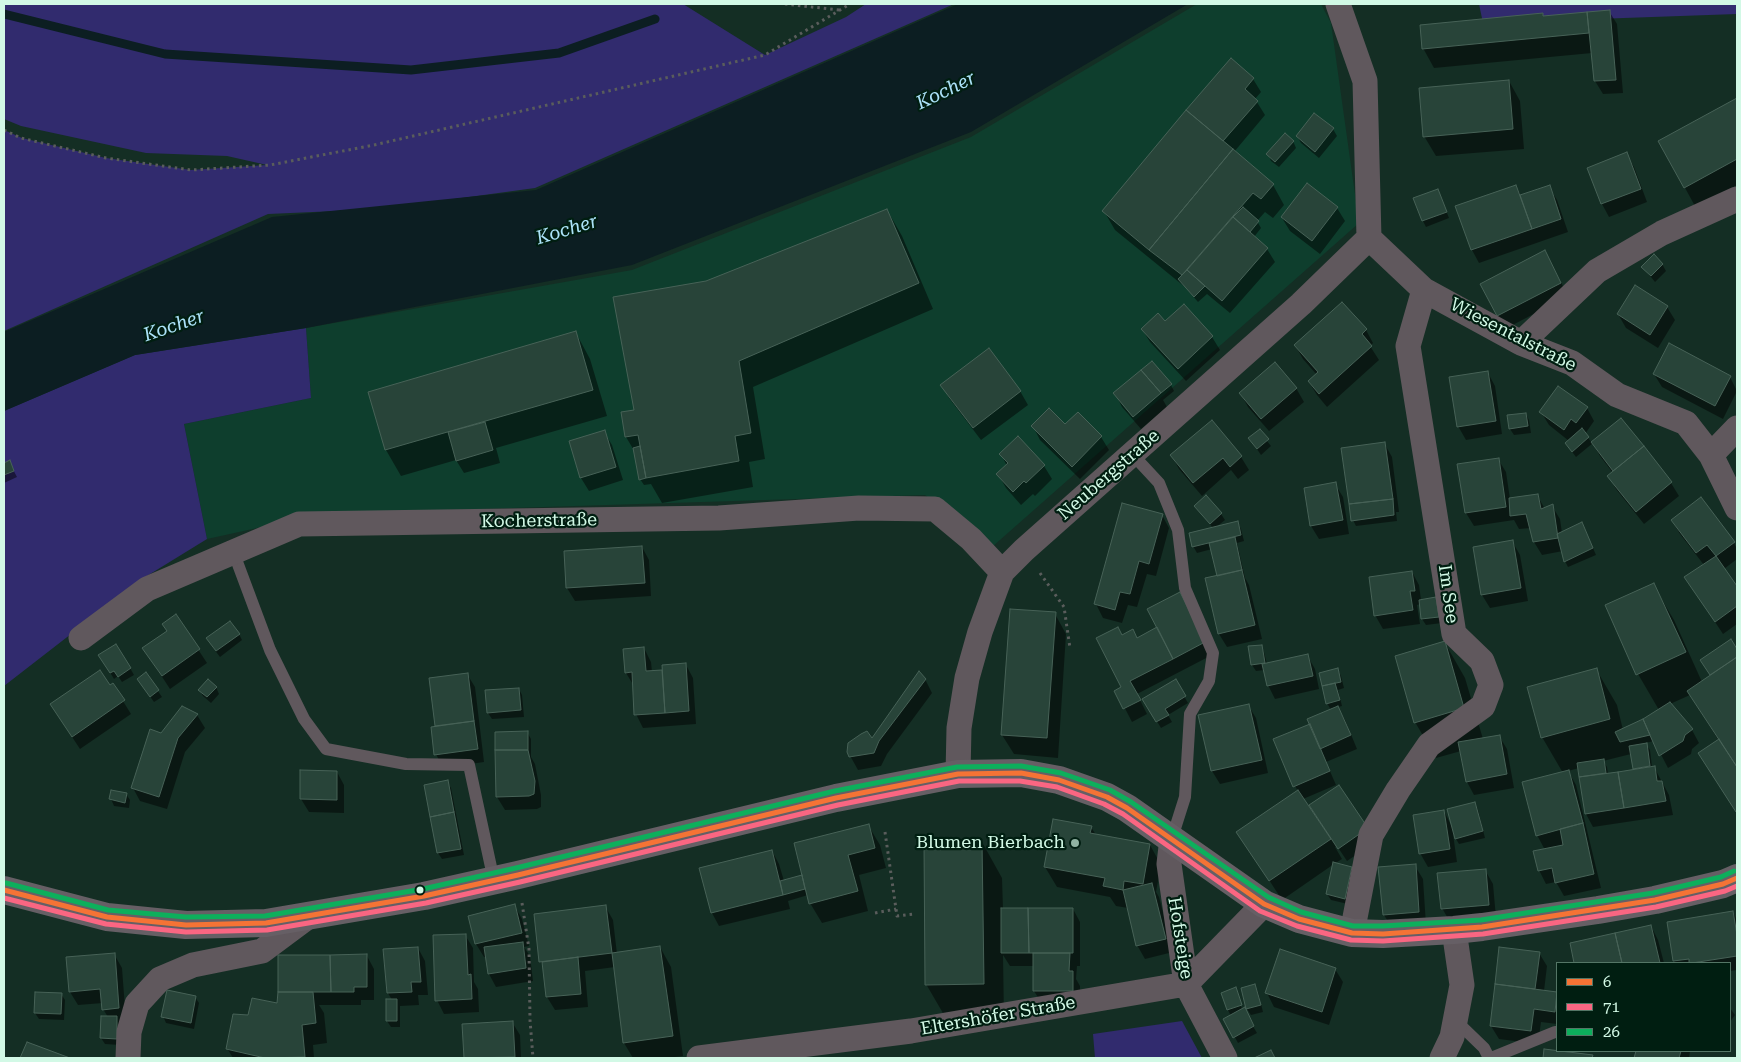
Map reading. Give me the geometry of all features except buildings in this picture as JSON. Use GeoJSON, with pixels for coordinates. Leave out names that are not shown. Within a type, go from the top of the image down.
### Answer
{"type":"FeatureCollection","features":[{"type":"Feature","properties":{"kind":"main road"},"geometry":{"type":"LineString","coordinates":[[4,890],[107,917],[186,924],[266,923],[424,896],[828,800],[958,774],[1020,773],[1066,782],[1107,797],[1172,838],[1264,904],[1299,919],[1352,933],[1382,934],[1454,930],[1598,910],[1655,900],[1723,884],[1737,878]]}},
{"type":"Feature","properties":{"kind":"street"},"geometry":{"type":"LineString","coordinates":[[1338,4],[1365,81],[1369,238]]}},
{"type":"Feature","properties":{"kind":"street"},"geometry":{"type":"LineString","coordinates":[[1521,343],[1596,271],[1662,233],[1737,199]]}},
{"type":"Feature","properties":{"kind":"street","name":"Wiesentalstraße"},"geometry":{"type":"LineString","coordinates":[[1369,238],[1424,290],[1521,343],[1572,363],[1618,395],[1686,423],[1711,455],[1737,508]]}},
{"type":"Feature","properties":{"kind":"street","name":"Neubergstraße"},"geometry":{"type":"LineString","coordinates":[[958,774],[959,728],[967,678],[980,632],[1002,572],[1024,550],[1301,304],[1369,238]]}},
{"type":"Feature","properties":{"kind":"street","name":"Im See"},"geometry":{"type":"LineString","coordinates":[[1352,933],[1371,835],[1398,790],[1429,745],[1483,706],[1491,685],[1482,661],[1454,634],[1408,346],[1424,290]]}},
{"type":"Feature","properties":{"kind":"street"},"geometry":{"type":"LineString","coordinates":[[1711,455],[1737,428]]}},
{"type":"Feature","properties":{"kind":"street","name":"Kocherstraße"},"geometry":{"type":"LineString","coordinates":[[81,638],[147,588],[299,524],[719,518],[859,508],[935,509],[971,539],[1002,572]]}},
{"type":"Feature","properties":{"kind":"street","name":"Hofsteige"},"geometry":{"type":"LineString","coordinates":[[1172,838],[1169,864],[1186,984],[1225,1058]]}},
{"type":"Feature","properties":{"kind":"street"},"geometry":{"type":"LineString","coordinates":[[1186,984],[1264,904]]}},
{"type":"Feature","properties":{"kind":"street"},"geometry":{"type":"LineString","coordinates":[[128,1058],[129,1032],[137,1004],[160,979],[194,965],[262,951],[309,916]]}},
{"type":"Feature","properties":{"kind":"street"},"geometry":{"type":"LineString","coordinates":[[1442,1058],[1452,1037],[1462,985],[1454,930]]}},
{"type":"Feature","properties":{"kind":"street","name":"Eltershöfer Straße"},"geometry":{"type":"LineString","coordinates":[[698,1058],[911,1031],[1186,984]]}},
{"type":"Feature","properties":{"kind":"lane"},"geometry":{"type":"LineString","coordinates":[[1133,455],[1159,483],[1178,530],[1185,588],[1213,653],[1209,681],[1190,714],[1185,796],[1172,838]]}},
{"type":"Feature","properties":{"kind":"lane"},"geometry":{"type":"LineString","coordinates":[[233,551],[270,650],[304,719],[326,749],[406,764],[469,765],[506,878]]}},
{"type":"Feature","properties":{"kind":"lane"},"geometry":{"type":"LineString","coordinates":[[1455,1020],[1484,1048],[1490,1058],[1556,1032]]}},
{"type":"Feature","properties":{"kind":"path"},"geometry":{"type":"LineString","coordinates":[[785,4],[841,10]]}},
{"type":"Feature","properties":{"kind":"path"},"geometry":{"type":"LineString","coordinates":[[4,130],[22,138],[106,158],[191,170],[270,165],[374,145],[765,55],[850,4]]}},
{"type":"Feature","properties":{"kind":"path"},"geometry":{"type":"LineString","coordinates":[[1024,550],[1064,607],[1070,648]]}},
{"type":"Feature","properties":{"kind":"path"},"geometry":{"type":"LineString","coordinates":[[885,832],[896,916],[914,914]]}},
{"type":"Feature","properties":{"kind":"path"},"geometry":{"type":"LineString","coordinates":[[506,878],[529,949],[530,1020],[533,1058]]}},
{"type":"Feature","properties":{"kind":"path"},"geometry":{"type":"LineString","coordinates":[[875,913],[896,909]]}},
{"type":"Feature","properties":{"kind":"shaded area"},"geometry":{"type":"Polygon","coordinates":[[[4,4],[683,4],[765,55],[846,17],[866,4],[954,4],[535,188],[381,209],[268,214],[4,331],[4,130],[22,138],[106,158],[191,170],[267,165],[227,156],[146,153],[21,126],[4,119],[4,4]]]}},
{"type":"Feature","properties":{"kind":"shaded area"},"geometry":{"type":"Polygon","coordinates":[[[1197,4],[1321,4],[1331,23],[1359,223],[992,547],[925,495],[321,514],[207,539],[184,424],[311,398],[306,328],[632,270],[971,137],[1197,4]]]}},
{"type":"Feature","properties":{"kind":"shaded area"},"geometry":{"type":"Polygon","coordinates":[[[1479,4],[1737,4],[1737,14],[1483,23],[1479,4]]]}},
{"type":"Feature","properties":{"kind":"shaded area"},"geometry":{"type":"Polygon","coordinates":[[[306,328],[311,398],[184,424],[207,539],[142,579],[4,686],[4,411],[135,355],[306,328]]]}},
{"type":"Feature","properties":{"kind":"shaded area"},"geometry":{"type":"Polygon","coordinates":[[[1182,1021],[1202,1058],[1095,1058],[1093,1034],[1182,1021]]]}},
{"type":"Feature","properties":{"kind":"water","name":"Kocher"},"geometry":{"type":"Polygon","coordinates":[[[958,4],[1188,4],[971,132],[632,265],[306,328],[135,355],[4,411],[4,332],[272,217],[536,190],[958,4]]]}},
{"type":"Feature","properties":{"kind":"waterway"},"geometry":{"type":"LineString","coordinates":[[4,14],[165,54],[411,70],[559,53],[655,19]]}},
{"type":"Feature","properties":{"kind":"transit line","name":"26"},"geometry":{"type":"LineString","coordinates":[[6,883],[108,910],[186,917],[265,916],[423,889],[835,791],[957,767],[1021,766],[1061,773],[1110,790],[1131,802],[1268,897],[1301,912],[1353,926],[1481,920],[1653,893],[1721,877],[1734,871]]}},
{"type":"Feature","properties":{"kind":"transit line","name":"6"},"geometry":{"type":"LineString","coordinates":[[4,890],[107,917],[186,925],[266,923],[424,896],[836,798],[958,774],[1021,773],[1059,780],[1107,797],[1127,808],[1264,904],[1299,919],[1352,933],[1383,934],[1482,927],[1655,900],[1723,884],[1737,878]]}},
{"type":"Feature","properties":{"kind":"transit line","name":"71"},"geometry":{"type":"LineString","coordinates":[[4,898],[106,924],[186,932],[267,930],[426,903],[838,805],[959,781],[1020,781],[1057,787],[1104,804],[1123,814],[1260,911],[1297,926],[1351,940],[1383,941],[1483,934],[1656,907],[1725,891],[1737,886]]}},
{"type":"Feature","properties":{"kind":"place","name":"Blumen Bierbach"},"geometry":{"type":"Point","coordinates":[1075,843]}}]}
